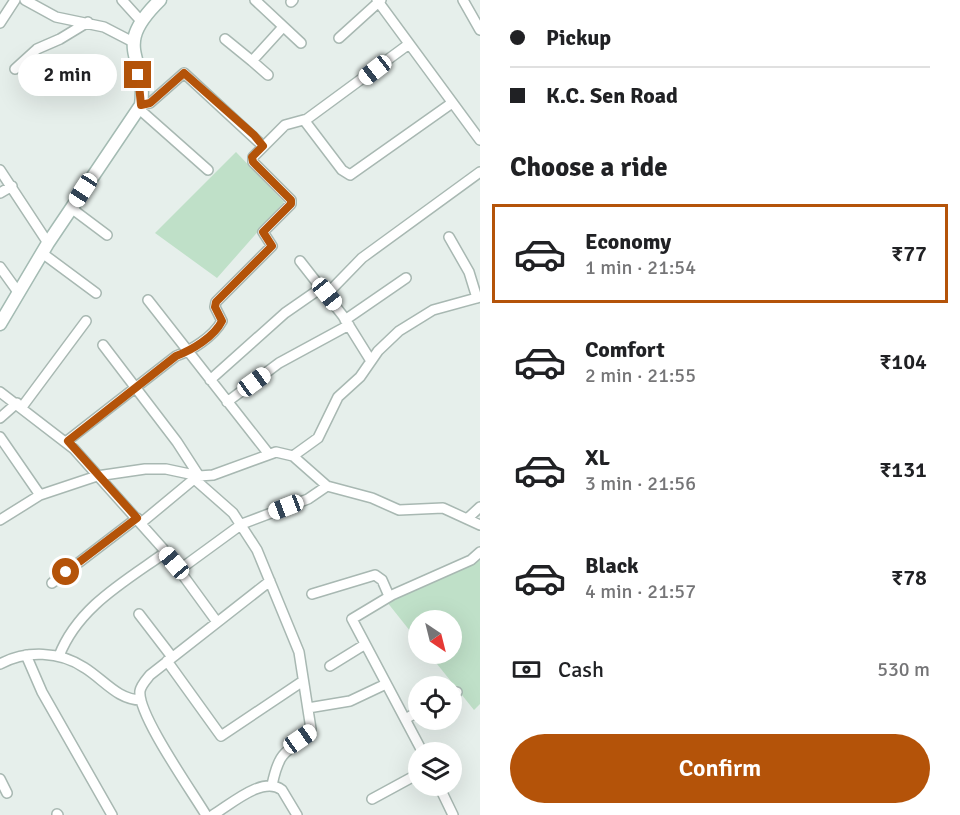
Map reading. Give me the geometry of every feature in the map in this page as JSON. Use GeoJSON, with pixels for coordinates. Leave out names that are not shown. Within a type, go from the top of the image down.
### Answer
{"type":"FeatureCollection","features":[{"type":"Feature","properties":{"kind":"street"},"geometry":{"type":"LineString","coordinates":[[0,23],[15,0]]}},
{"type":"Feature","properties":{"kind":"street"},"geometry":{"type":"LineString","coordinates":[[25,0],[56,17],[88,22],[132,42]]}},
{"type":"Feature","properties":{"kind":"street"},"geometry":{"type":"LineString","coordinates":[[122,0],[141,21]]}},
{"type":"Feature","properties":{"kind":"street"},"geometry":{"type":"LineString","coordinates":[[0,324],[45,248],[140,106],[141,90],[132,42],[141,21],[160,0]]}},
{"type":"Feature","properties":{"kind":"street"},"geometry":{"type":"LineString","coordinates":[[255,0],[301,44]]}},
{"type":"Feature","properties":{"kind":"street"},"geometry":{"type":"LineString","coordinates":[[463,0],[480,30]]}},
{"type":"Feature","properties":{"kind":"street"},"geometry":{"type":"LineString","coordinates":[[339,39],[379,1],[480,140]]}},
{"type":"Feature","properties":{"kind":"street"},"geometry":{"type":"LineString","coordinates":[[15,69],[37,49],[60,39],[88,22]]}},
{"type":"Feature","properties":{"kind":"street"},"geometry":{"type":"LineString","coordinates":[[252,61],[283,27]]}},
{"type":"Feature","properties":{"kind":"street"},"geometry":{"type":"LineString","coordinates":[[225,39],[268,75]]}},
{"type":"Feature","properties":{"kind":"street"},"geometry":{"type":"LineString","coordinates":[[68,441],[176,356],[189,351],[218,327],[222,321],[215,307],[216,302],[272,246],[263,232],[291,204],[291,200],[253,162],[252,157],[285,125],[304,120],[409,44]]}},
{"type":"Feature","properties":{"kind":"street"},"geometry":{"type":"LineString","coordinates":[[140,106],[150,103],[184,73],[263,146]]}},
{"type":"Feature","properties":{"kind":"street"},"geometry":{"type":"LineString","coordinates":[[304,120],[342,170],[351,175],[452,103]]}},
{"type":"Feature","properties":{"kind":"street"},"geometry":{"type":"LineString","coordinates":[[140,106],[208,170]]}},
{"type":"Feature","properties":{"kind":"street"},"geometry":{"type":"LineString","coordinates":[[0,170],[12,186],[45,248],[96,293]]}},
{"type":"Feature","properties":{"kind":"street"},"geometry":{"type":"LineString","coordinates":[[210,380],[285,313],[324,291],[363,258],[480,172]]}},
{"type":"Feature","properties":{"kind":"street"},"geometry":{"type":"LineString","coordinates":[[0,193],[12,186]]}},
{"type":"Feature","properties":{"kind":"street"},"geometry":{"type":"LineString","coordinates":[[71,208],[107,235]]}},
{"type":"Feature","properties":{"kind":"street"},"geometry":{"type":"LineString","coordinates":[[293,456],[318,438],[333,405],[360,377],[386,343],[423,315],[478,298],[469,272],[449,237]]}},
{"type":"Feature","properties":{"kind":"street"},"geometry":{"type":"LineString","coordinates":[[300,261],[347,322],[370,361]]}},
{"type":"Feature","properties":{"kind":"street"},"geometry":{"type":"LineString","coordinates":[[0,267],[18,292]]}},
{"type":"Feature","properties":{"kind":"street"},"geometry":{"type":"LineString","coordinates":[[227,402],[279,363],[347,322],[406,278]]}},
{"type":"Feature","properties":{"kind":"street"},"geometry":{"type":"LineString","coordinates":[[148,300],[267,453]]}},
{"type":"Feature","properties":{"kind":"street"},"geometry":{"type":"LineString","coordinates":[[0,418],[19,405],[86,321]]}},
{"type":"Feature","properties":{"kind":"street"},"geometry":{"type":"LineString","coordinates":[[104,345],[136,388],[194,476],[242,524],[255,544],[294,638],[311,729],[284,752],[276,767],[272,785]]}},
{"type":"Feature","properties":{"kind":"street"},"geometry":{"type":"LineString","coordinates":[[0,392],[68,441],[166,552],[217,622]]}},
{"type":"Feature","properties":{"kind":"street"},"geometry":{"type":"LineString","coordinates":[[0,437],[40,495]]}},
{"type":"Feature","properties":{"kind":"street"},"geometry":{"type":"LineString","coordinates":[[0,520],[40,495],[97,476],[134,469],[166,469],[194,476],[222,473],[267,453],[282,452],[293,456],[327,486],[372,498],[399,510],[435,507],[480,525]]}},
{"type":"Feature","properties":{"kind":"street"},"geometry":{"type":"LineString","coordinates":[[52,583],[139,520],[194,476]]}},
{"type":"Feature","properties":{"kind":"street"},"geometry":{"type":"LineString","coordinates":[[179,570],[242,524],[308,499],[327,486]]}},
{"type":"Feature","properties":{"kind":"street"},"geometry":{"type":"LineString","coordinates":[[467,519],[480,507]]}},
{"type":"Feature","properties":{"kind":"street"},"geometry":{"type":"LineString","coordinates":[[59,656],[66,636],[83,615],[166,552]]}},
{"type":"Feature","properties":{"kind":"street"},"geometry":{"type":"LineString","coordinates":[[417,742],[352,622],[354,617],[389,596],[458,567],[480,552]]}},
{"type":"Feature","properties":{"kind":"street"},"geometry":{"type":"LineString","coordinates":[[312,594],[375,575],[381,578],[389,596]]}},
{"type":"Feature","properties":{"kind":"street"},"geometry":{"type":"LineString","coordinates":[[206,815],[158,738],[141,700],[140,691],[144,683],[170,659],[270,582]]}},
{"type":"Feature","properties":{"kind":"street"},"geometry":{"type":"LineString","coordinates":[[139,614],[221,736],[303,681]]}},
{"type":"Feature","properties":{"kind":"street"},"geometry":{"type":"LineString","coordinates":[[330,666],[364,645]]}},
{"type":"Feature","properties":{"kind":"street"},"geometry":{"type":"LineString","coordinates":[[26,655],[42,692],[112,815]]}},
{"type":"Feature","properties":{"kind":"street"},"geometry":{"type":"LineString","coordinates":[[0,664],[26,655],[59,656],[84,667],[125,698],[141,700]]}},
{"type":"Feature","properties":{"kind":"street"},"geometry":{"type":"LineString","coordinates":[[308,708],[350,701],[386,684]]}},
{"type":"Feature","properties":{"kind":"street"},"geometry":{"type":"LineString","coordinates":[[0,779],[8,793]]}},
{"type":"Feature","properties":{"kind":"street"},"geometry":{"type":"LineString","coordinates":[[372,799],[408,779]]}},
{"type":"Feature","properties":{"kind":"street"},"geometry":{"type":"LineString","coordinates":[[213,815],[257,789],[272,785],[282,790],[297,815]]}},
{"type":"Feature","properties":{"kind":"street"},"geometry":{"type":"LineString","coordinates":[[444,796],[453,815]]}},
{"type":"Feature","properties":{"kind":"green space"},"geometry":{"type":"Polygon","coordinates":[[[236,152],[284,202],[217,278],[155,233],[236,152]]]}},
{"type":"Feature","properties":{"kind":"green space"},"geometry":{"type":"Polygon","coordinates":[[[480,560],[480,704],[474,710],[462,695],[462,676],[447,676],[437,664],[462,664],[462,610],[408,610],[408,628],[387,602],[480,560]]]}},
{"type":"Feature","properties":{"kind":"route"},"geometry":{"type":"LineString","coordinates":[[66,572],[137,518],[68,441],[176,356],[189,351],[218,327],[222,321],[216,311],[216,302],[272,246],[263,232],[291,204],[291,200],[253,162],[252,157],[263,146],[254,135],[184,73],[150,103],[141,105],[138,75]]}}]}
